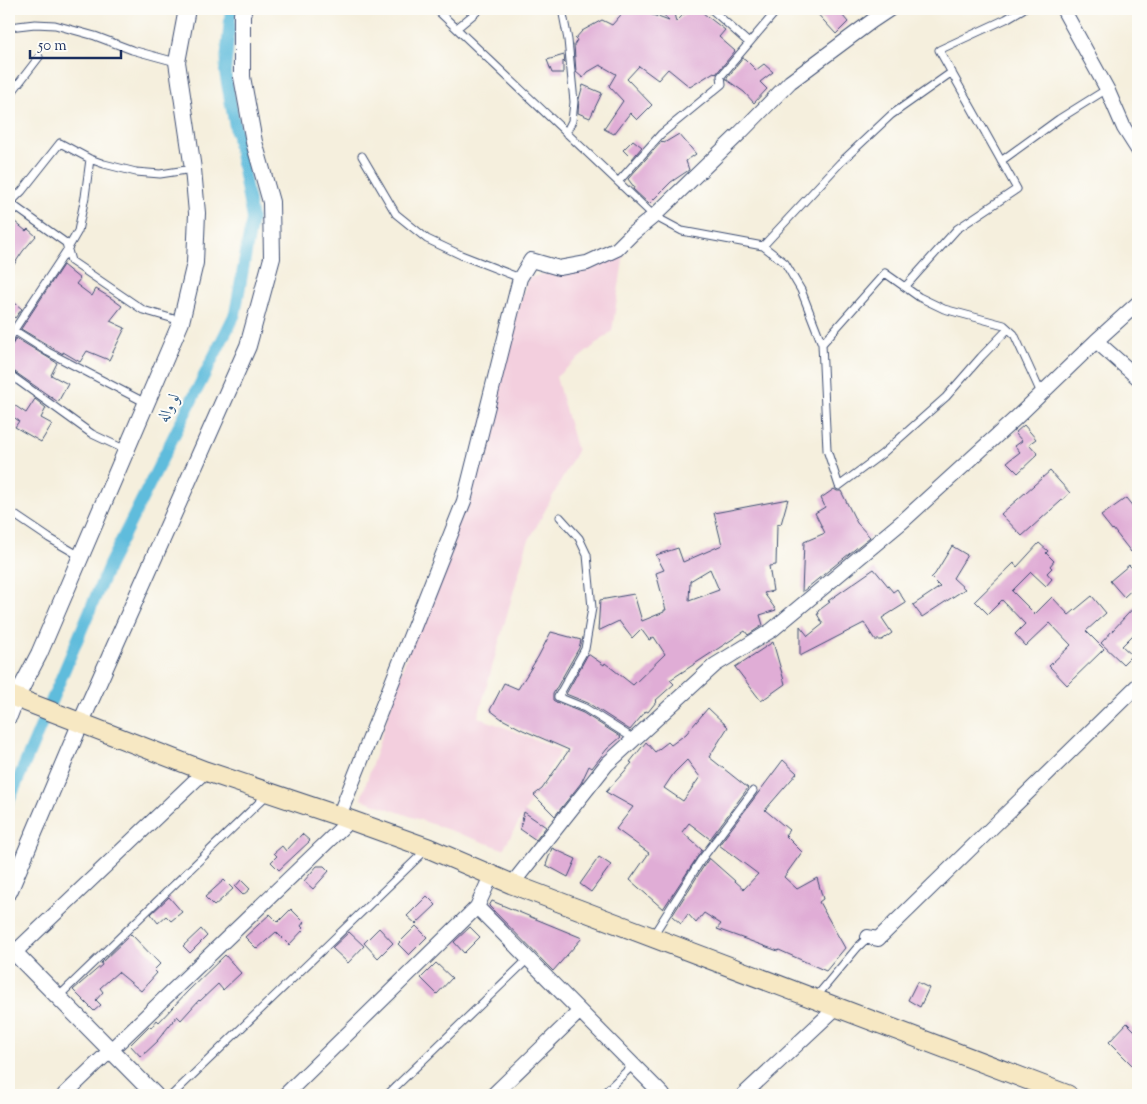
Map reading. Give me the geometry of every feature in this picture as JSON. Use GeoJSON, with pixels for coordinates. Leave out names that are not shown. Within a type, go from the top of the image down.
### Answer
{"type":"FeatureCollection","features":[{"type":"Feature","properties":{"kind":"main road"},"geometry":{"type":"LineString","coordinates":[[13,696],[205,771],[428,848],[491,876],[1068,1095]]}},
{"type":"Feature","properties":{"kind":"street"},"geometry":{"type":"LineString","coordinates":[[9,716],[13,696],[39,654],[181,322],[195,263],[197,213],[193,169],[177,62],[187,9]]}},
{"type":"Feature","properties":{"kind":"street"},"geometry":{"type":"LineString","coordinates":[[9,892],[81,722],[248,346],[272,258],[271,202],[254,142],[242,77],[242,14],[244,9]]}},
{"type":"Feature","properties":{"kind":"street"},"geometry":{"type":"LineString","coordinates":[[64,1095],[345,818],[464,501],[520,278],[532,260],[560,268],[587,263],[617,249],[740,133],[790,82],[890,9]]}},
{"type":"Feature","properties":{"kind":"street"},"geometry":{"type":"LineString","coordinates":[[1063,9],[1107,89],[1124,128],[1138,150]]}},
{"type":"Feature","properties":{"kind":"street"},"geometry":{"type":"LineString","coordinates":[[512,884],[607,764],[715,665],[772,630],[904,521],[1138,303]]}},
{"type":"Feature","properties":{"kind":"street"},"geometry":{"type":"LineString","coordinates":[[1096,341],[1138,378]]}},
{"type":"Feature","properties":{"kind":"street"},"geometry":{"type":"LineString","coordinates":[[868,937],[878,939],[1138,685]]}},
{"type":"Feature","properties":{"kind":"street"},"geometry":{"type":"LineString","coordinates":[[155,1095],[11,950],[205,771]]}},
{"type":"Feature","properties":{"kind":"street"},"geometry":{"type":"LineString","coordinates":[[285,1095],[477,907],[491,876]]}},
{"type":"Feature","properties":{"kind":"street"},"geometry":{"type":"LineString","coordinates":[[477,907],[663,1095]]}},
{"type":"Feature","properties":{"kind":"street"},"geometry":{"type":"LineString","coordinates":[[743,1095],[836,1008]]}},
{"type":"Feature","properties":{"kind":"street"},"geometry":{"type":"LineString","coordinates":[[493,1095],[580,1011]]}},
{"type":"Feature","properties":{"kind":"lane"},"geometry":{"type":"LineString","coordinates":[[436,9],[618,182],[649,220],[682,231],[763,246],[785,263],[801,290],[822,344],[828,450],[839,486],[882,454],[946,397],[1008,329]]}},
{"type":"Feature","properties":{"kind":"lane"},"geometry":{"type":"LineString","coordinates":[[457,28],[480,9]]}},
{"type":"Feature","properties":{"kind":"lane"},"geometry":{"type":"LineString","coordinates":[[562,9],[568,40],[574,102],[572,121],[566,133]]}},
{"type":"Feature","properties":{"kind":"lane"},"geometry":{"type":"LineString","coordinates":[[711,9],[749,43]]}},
{"type":"Feature","properties":{"kind":"lane"},"geometry":{"type":"LineString","coordinates":[[618,182],[661,134],[722,84],[721,76],[778,9]]}},
{"type":"Feature","properties":{"kind":"lane"},"geometry":{"type":"LineString","coordinates":[[905,287],[957,229],[1017,189],[939,50],[1006,19],[1023,9]]}},
{"type":"Feature","properties":{"kind":"lane"},"geometry":{"type":"LineString","coordinates":[[9,28],[35,24],[55,26],[95,36],[132,50],[177,62]]}},
{"type":"Feature","properties":{"kind":"lane"},"geometry":{"type":"LineString","coordinates":[[9,96],[39,57]]}},
{"type":"Feature","properties":{"kind":"lane"},"geometry":{"type":"LineString","coordinates":[[763,246],[840,163],[891,115],[952,72]]}},
{"type":"Feature","properties":{"kind":"lane"},"geometry":{"type":"LineString","coordinates":[[1001,161],[1059,119],[1107,89]]}},
{"type":"Feature","properties":{"kind":"lane"},"geometry":{"type":"LineString","coordinates":[[9,204],[22,191],[60,143],[90,159],[136,172],[160,174],[193,169]]}},
{"type":"Feature","properties":{"kind":"lane"},"geometry":{"type":"LineString","coordinates":[[362,156],[396,214],[427,239],[461,255],[520,278]]}},
{"type":"Feature","properties":{"kind":"lane"},"geometry":{"type":"LineString","coordinates":[[9,341],[11,328],[67,250],[78,231],[90,159]]}},
{"type":"Feature","properties":{"kind":"lane"},"geometry":{"type":"LineString","coordinates":[[9,195],[9,204]]}},
{"type":"Feature","properties":{"kind":"lane"},"geometry":{"type":"LineString","coordinates":[[9,204],[66,243],[70,261],[143,310],[181,322]]}},
{"type":"Feature","properties":{"kind":"lane"},"geometry":{"type":"LineString","coordinates":[[822,344],[885,273],[919,298],[944,309],[1004,325],[1014,334],[1041,393]]}},
{"type":"Feature","properties":{"kind":"lane"},"geometry":{"type":"LineString","coordinates":[[11,328],[48,352],[146,403]]}},
{"type":"Feature","properties":{"kind":"lane"},"geometry":{"type":"LineString","coordinates":[[9,374],[92,434],[126,450]]}},
{"type":"Feature","properties":{"kind":"lane"},"geometry":{"type":"LineString","coordinates":[[9,511],[49,538],[81,556]]}},
{"type":"Feature","properties":{"kind":"lane"},"geometry":{"type":"LineString","coordinates":[[560,517],[579,538],[587,555],[592,608],[585,649],[558,697],[585,708],[634,739]]}},
{"type":"Feature","properties":{"kind":"lane"},"geometry":{"type":"LineString","coordinates":[[652,938],[700,860],[752,791]]}},
{"type":"Feature","properties":{"kind":"lane"},"geometry":{"type":"LineString","coordinates":[[58,997],[269,793]]}},
{"type":"Feature","properties":{"kind":"lane"},"geometry":{"type":"LineString","coordinates":[[172,1095],[428,848]]}},
{"type":"Feature","properties":{"kind":"lane"},"geometry":{"type":"LineString","coordinates":[[814,1000],[868,937]]}},
{"type":"Feature","properties":{"kind":"lane"},"geometry":{"type":"LineString","coordinates":[[387,1095],[529,958]]}},
{"type":"Feature","properties":{"kind":"lane"},"geometry":{"type":"LineString","coordinates":[[602,1095],[633,1065]]}},
{"type":"Feature","properties":{"kind":"shaded area"},"geometry":{"type":"Polygon","coordinates":[[[624,254],[612,331],[556,377],[577,451],[527,544],[478,717],[561,750],[503,849],[361,799],[528,278],[624,254]]]}},
{"type":"Feature","properties":{"kind":"building"},"geometry":{"type":"Polygon","coordinates":[[[626,9],[636,9],[669,21],[659,9],[673,9],[676,22],[689,9],[699,9],[725,30],[719,37],[735,51],[716,74],[714,72],[690,87],[668,69],[658,80],[639,66],[627,79],[652,105],[637,120],[630,113],[614,134],[604,129],[623,101],[609,86],[616,74],[600,65],[588,72],[583,78],[576,72],[574,45],[577,40],[575,39],[582,31],[602,20],[612,25],[626,9]]]}},
{"type":"Feature","properties":{"kind":"building"},"geometry":{"type":"Polygon","coordinates":[[[813,9],[837,9],[848,22],[836,34],[813,9]]]}},
{"type":"Feature","properties":{"kind":"building"},"geometry":{"type":"Polygon","coordinates":[[[564,55],[563,73],[552,73],[547,60],[564,55]]]}},
{"type":"Feature","properties":{"kind":"building"},"geometry":{"type":"Polygon","coordinates":[[[743,58],[756,70],[764,64],[773,72],[760,82],[767,89],[754,103],[744,92],[727,80],[743,58]]]}},
{"type":"Feature","properties":{"kind":"building"},"geometry":{"type":"Polygon","coordinates":[[[583,85],[602,93],[590,118],[578,113],[583,85]]]}},
{"type":"Feature","properties":{"kind":"building"},"geometry":{"type":"Polygon","coordinates":[[[679,134],[696,154],[686,161],[689,170],[671,182],[649,204],[633,189],[634,187],[628,179],[662,141],[664,143],[679,134]]]}},
{"type":"Feature","properties":{"kind":"building"},"geometry":{"type":"Polygon","coordinates":[[[633,140],[642,147],[632,159],[623,150],[633,140]]]}},
{"type":"Feature","properties":{"kind":"building"},"geometry":{"type":"Polygon","coordinates":[[[9,217],[26,231],[28,229],[36,236],[9,272],[9,217]]]}},
{"type":"Feature","properties":{"kind":"building"},"geometry":{"type":"Polygon","coordinates":[[[63,265],[80,279],[76,284],[92,296],[96,289],[122,306],[110,321],[125,328],[109,360],[87,351],[80,362],[21,329],[63,265]]]}},
{"type":"Feature","properties":{"kind":"building"},"geometry":{"type":"Polygon","coordinates":[[[9,298],[22,309],[15,318],[9,313],[9,298]]]}},
{"type":"Feature","properties":{"kind":"building"},"geometry":{"type":"Polygon","coordinates":[[[16,338],[57,363],[51,375],[68,384],[58,402],[9,369],[9,346],[12,345],[16,338]]]}},
{"type":"Feature","properties":{"kind":"building"},"geometry":{"type":"Polygon","coordinates":[[[35,399],[46,408],[41,418],[52,424],[41,442],[15,427],[19,421],[9,414],[14,405],[26,413],[35,399]]]}},
{"type":"Feature","properties":{"kind":"building"},"geometry":{"type":"Polygon","coordinates":[[[1024,425],[1036,439],[1029,444],[1038,454],[1018,473],[1007,462],[1020,452],[1015,446],[1022,441],[1015,433],[1024,425]]]}},
{"type":"Feature","properties":{"kind":"building"},"geometry":{"type":"Polygon","coordinates":[[[1050,471],[1070,493],[1022,536],[1001,514],[1050,471]]]}},
{"type":"Feature","properties":{"kind":"building"},"geometry":{"type":"Polygon","coordinates":[[[834,489],[841,491],[857,523],[870,537],[802,592],[804,542],[825,533],[815,513],[825,507],[821,498],[834,489]]]}},
{"type":"Feature","properties":{"kind":"building"},"geometry":{"type":"Polygon","coordinates":[[[1126,498],[1138,513],[1138,546],[1131,552],[1101,516],[1126,498]]]}},
{"type":"Feature","properties":{"kind":"building"},"geometry":{"type":"Polygon","coordinates":[[[788,499],[781,524],[777,525],[776,565],[769,566],[773,591],[764,593],[776,610],[760,615],[763,625],[748,635],[745,631],[670,680],[674,684],[655,701],[648,712],[646,711],[630,730],[588,703],[566,694],[588,654],[604,665],[605,663],[633,685],[665,654],[654,637],[649,640],[641,629],[632,638],[619,621],[598,631],[600,600],[634,594],[642,621],[664,612],[666,610],[656,573],[664,570],[656,555],[678,548],[683,562],[722,545],[714,513],[788,499]],[[710,569],[690,581],[689,601],[719,590],[710,569]]]}},
{"type":"Feature","properties":{"kind":"building"},"geometry":{"type":"Polygon","coordinates":[[[1039,543],[1048,551],[1046,553],[1054,561],[1050,566],[1052,568],[1047,573],[1052,579],[1046,586],[1031,572],[1012,591],[1035,614],[1052,597],[1069,615],[1092,596],[1106,613],[1086,631],[1104,649],[1067,685],[1049,666],[1071,645],[1050,623],[1026,646],[1015,634],[1025,624],[1002,600],[988,614],[975,601],[1014,563],[1017,567],[1039,543]]]}},
{"type":"Feature","properties":{"kind":"building"},"geometry":{"type":"Polygon","coordinates":[[[952,546],[967,555],[953,578],[965,589],[922,617],[913,605],[940,587],[931,578],[952,546]]]}},
{"type":"Feature","properties":{"kind":"building"},"geometry":{"type":"Polygon","coordinates":[[[1129,565],[1138,574],[1138,584],[1124,597],[1110,581],[1129,565]]]}},
{"type":"Feature","properties":{"kind":"building"},"geometry":{"type":"Polygon","coordinates":[[[874,569],[893,592],[897,589],[906,603],[882,618],[892,633],[882,640],[875,640],[864,623],[800,656],[800,626],[808,636],[823,624],[817,614],[819,614],[818,611],[830,602],[828,601],[874,569]]]}},
{"type":"Feature","properties":{"kind":"building"},"geometry":{"type":"Polygon","coordinates":[[[1138,603],[1138,630],[1122,646],[1132,655],[1123,664],[1101,643],[1138,603]]]}},
{"type":"Feature","properties":{"kind":"building"},"geometry":{"type":"Polygon","coordinates":[[[551,632],[581,640],[579,648],[553,694],[553,700],[583,713],[621,737],[607,749],[592,768],[589,766],[581,783],[555,816],[534,795],[542,789],[569,750],[523,730],[490,710],[504,683],[518,689],[551,632]]]}},
{"type":"Feature","properties":{"kind":"building"},"geometry":{"type":"Polygon","coordinates":[[[773,642],[785,684],[761,701],[735,667],[773,642]]]}},
{"type":"Feature","properties":{"kind":"building"},"geometry":{"type":"Polygon","coordinates":[[[708,708],[728,727],[709,757],[748,788],[710,839],[689,823],[682,832],[702,850],[663,909],[630,880],[649,853],[616,829],[633,807],[606,792],[632,763],[630,762],[646,742],[655,752],[668,742],[671,745],[686,734],[708,708]],[[687,760],[674,773],[664,788],[683,801],[700,777],[687,760]]]}},
{"type":"Feature","properties":{"kind":"building"},"geometry":{"type":"Polygon","coordinates":[[[783,760],[797,773],[765,810],[789,830],[785,835],[802,852],[784,877],[797,889],[817,878],[823,899],[819,902],[845,948],[826,971],[779,950],[717,929],[721,924],[704,913],[696,923],[688,914],[681,924],[672,916],[709,858],[744,889],[758,874],[719,845],[783,760]]]}},
{"type":"Feature","properties":{"kind":"building"},"geometry":{"type":"Polygon","coordinates":[[[524,812],[546,827],[536,840],[520,829],[524,812]]]}},
{"type":"Feature","properties":{"kind":"building"},"geometry":{"type":"Polygon","coordinates":[[[302,834],[310,841],[279,870],[271,862],[277,856],[274,853],[282,846],[286,851],[302,834]]]}},
{"type":"Feature","properties":{"kind":"building"},"geometry":{"type":"Polygon","coordinates":[[[552,848],[576,859],[568,877],[546,865],[552,848]]]}},
{"type":"Feature","properties":{"kind":"building"},"geometry":{"type":"Polygon","coordinates":[[[599,857],[611,865],[591,892],[580,884],[599,857]]]}},
{"type":"Feature","properties":{"kind":"building"},"geometry":{"type":"Polygon","coordinates":[[[317,866],[324,866],[329,871],[313,889],[304,881],[317,866]]]}},
{"type":"Feature","properties":{"kind":"building"},"geometry":{"type":"Polygon","coordinates":[[[224,880],[233,889],[214,906],[205,897],[224,880]]]}},
{"type":"Feature","properties":{"kind":"building"},"geometry":{"type":"Polygon","coordinates":[[[241,880],[250,889],[243,895],[235,887],[241,880]]]}},
{"type":"Feature","properties":{"kind":"building"},"geometry":{"type":"Polygon","coordinates":[[[427,896],[436,905],[416,924],[407,916],[427,896]]]}},
{"type":"Feature","properties":{"kind":"building"},"geometry":{"type":"Polygon","coordinates":[[[169,897],[182,912],[171,921],[166,916],[158,923],[151,914],[169,897]]]}},
{"type":"Feature","properties":{"kind":"building"},"geometry":{"type":"Polygon","coordinates":[[[492,901],[582,938],[553,971],[489,906],[492,901]]]}},
{"type":"Feature","properties":{"kind":"building"},"geometry":{"type":"Polygon","coordinates":[[[291,909],[304,922],[301,926],[304,929],[289,945],[276,932],[257,949],[245,937],[270,914],[278,922],[291,909]]]}},
{"type":"Feature","properties":{"kind":"building"},"geometry":{"type":"Polygon","coordinates":[[[416,926],[427,937],[409,955],[398,944],[416,926]]]}},
{"type":"Feature","properties":{"kind":"building"},"geometry":{"type":"Polygon","coordinates":[[[470,927],[480,937],[464,953],[454,942],[470,927]]]}},
{"type":"Feature","properties":{"kind":"building"},"geometry":{"type":"Polygon","coordinates":[[[379,928],[393,943],[378,958],[364,943],[379,928]]]}},
{"type":"Feature","properties":{"kind":"building"},"geometry":{"type":"Polygon","coordinates":[[[201,929],[207,936],[190,953],[183,946],[201,929]]]}},
{"type":"Feature","properties":{"kind":"building"},"geometry":{"type":"Polygon","coordinates":[[[349,932],[364,946],[348,963],[332,948],[349,932]]]}},
{"type":"Feature","properties":{"kind":"building"},"geometry":{"type":"Polygon","coordinates":[[[131,934],[160,964],[154,970],[157,973],[141,991],[118,972],[100,988],[103,992],[96,1000],[101,1005],[94,1011],[73,990],[102,965],[101,963],[131,934]]]}},
{"type":"Feature","properties":{"kind":"building"},"geometry":{"type":"Polygon","coordinates":[[[225,955],[241,973],[223,990],[218,984],[199,1000],[181,1020],[177,1016],[158,1041],[141,1057],[130,1045],[149,1026],[151,1028],[157,1020],[159,1022],[225,955]]]}},
{"type":"Feature","properties":{"kind":"building"},"geometry":{"type":"Polygon","coordinates":[[[436,963],[452,978],[437,994],[421,978],[436,963]]]}},
{"type":"Feature","properties":{"kind":"building"},"geometry":{"type":"Polygon","coordinates":[[[917,982],[929,988],[920,1007],[908,1000],[917,982]]]}},
{"type":"Feature","properties":{"kind":"building"},"geometry":{"type":"Polygon","coordinates":[[[1127,1023],[1138,1034],[1138,1071],[1109,1042],[1127,1023]]]}},
{"type":"Feature","properties":{"kind":"waterway","name":"لو واله"},"geometry":{"type":"LineString","coordinates":[[9,801],[109,565],[235,314],[252,219],[225,72],[231,9]]}}]}
